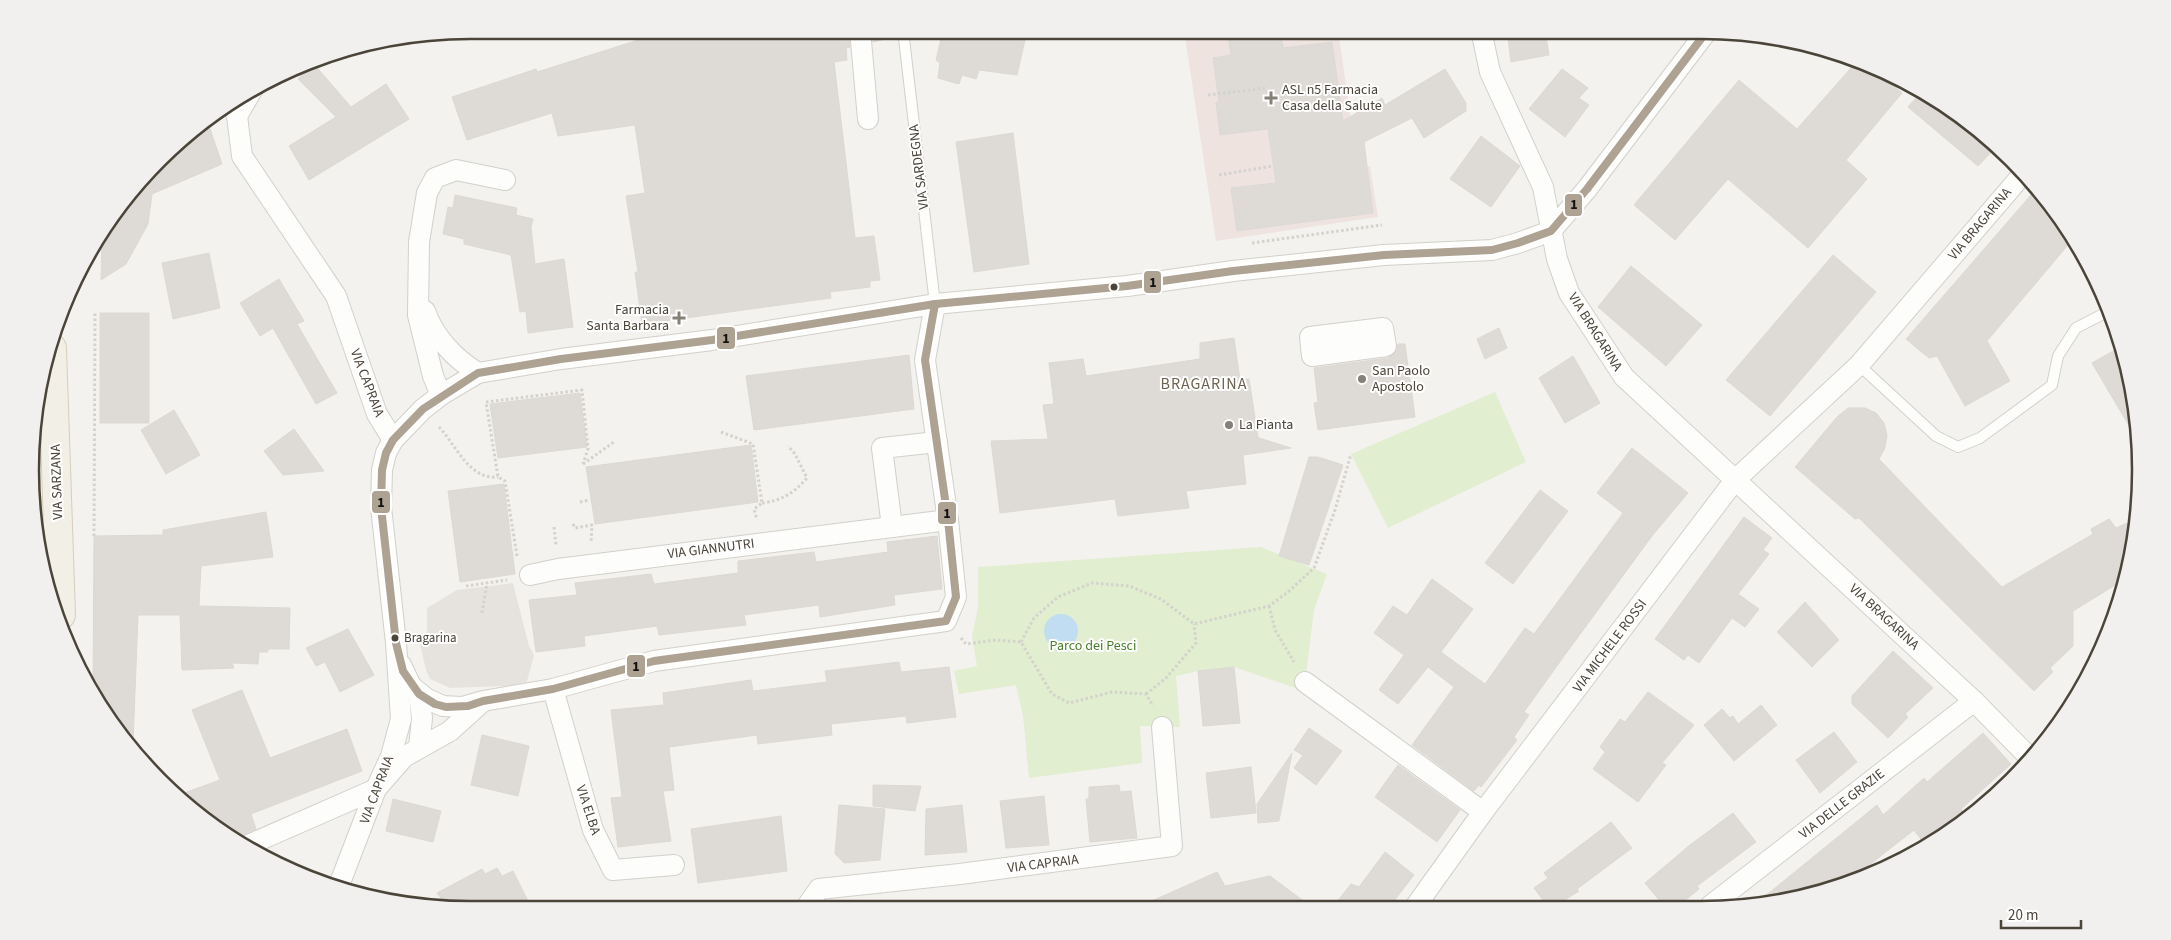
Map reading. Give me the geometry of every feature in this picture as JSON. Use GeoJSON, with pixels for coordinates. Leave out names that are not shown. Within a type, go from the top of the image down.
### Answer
{"type":"FeatureCollection","features":[{"type":"Feature","properties":{"kind":"main road","name":"VIA SARZANA"},"geometry":{"type":"LineString","coordinates":[[52,361],[61,605]]}},
{"type":"Feature","properties":{"kind":"street"},"geometry":{"type":"LineString","coordinates":[[861,39],[868,119]]}},
{"type":"Feature","properties":{"kind":"street","name":"VIA BRAGARINA"},"geometry":{"type":"LineString","coordinates":[[1483,39],[1490,72],[1543,186],[1551,231],[1569,293],[1624,378],[1974,701],[2026,753]]}},
{"type":"Feature","properties":{"kind":"street"},"geometry":{"type":"LineString","coordinates":[[393,440],[423,409],[441,395],[478,373],[561,359],[712,340],[935,304],[1127,286],[1232,271],[1346,259],[1492,250],[1551,231],[1587,188],[1701,39]]}},
{"type":"Feature","properties":{"kind":"street","name":"VIA CAPRAIA"},"geometry":{"type":"LineString","coordinates":[[234,109],[242,156],[336,296],[377,414],[393,440],[386,453],[380,488],[396,643],[401,719],[391,756],[376,789],[341,881]]}},
{"type":"Feature","properties":{"kind":"street"},"geometry":{"type":"LineString","coordinates":[[441,395],[433,376],[418,315],[419,242],[426,193],[435,178],[456,170],[505,180]]}},
{"type":"Feature","properties":{"kind":"street","name":"VIA BRAGARINA"},"geometry":{"type":"LineString","coordinates":[[1735,480],[1859,365],[2019,179]]}},
{"type":"Feature","properties":{"kind":"street"},"geometry":{"type":"LineString","coordinates":[[419,290],[430,325],[463,364],[478,373]]}},
{"type":"Feature","properties":{"kind":"street"},"geometry":{"type":"LineString","coordinates":[[396,643],[403,672],[419,694],[435,704],[446,707],[468,706],[483,701],[553,689],[654,661],[946,621],[956,597],[948,520],[926,360],[935,304]]}},
{"type":"Feature","properties":{"kind":"street"},"geometry":{"type":"LineString","coordinates":[[892,526],[882,448],[937,442]]}},
{"type":"Feature","properties":{"kind":"street","name":"VIA MICHELE ROSSI"},"geometry":{"type":"LineString","coordinates":[[1418,901],[1483,812],[1735,480]]}},
{"type":"Feature","properties":{"kind":"street","name":"VIA GIANNUTRI"},"geometry":{"type":"LineString","coordinates":[[525,576],[590,565],[948,520]]}},
{"type":"Feature","properties":{"kind":"street"},"geometry":{"type":"LineString","coordinates":[[1305,682],[1362,721],[1483,812]]}},
{"type":"Feature","properties":{"kind":"street","name":"VIA ELBA"},"geometry":{"type":"LineString","coordinates":[[553,689],[593,830],[613,870],[674,865]]}},
{"type":"Feature","properties":{"kind":"street"},"geometry":{"type":"LineString","coordinates":[[419,694],[422,718],[419,747]]}},
{"type":"Feature","properties":{"kind":"street"},"geometry":{"type":"LineString","coordinates":[[254,843],[376,789],[404,757],[450,731],[483,701]]}},
{"type":"Feature","properties":{"kind":"street","name":"VIA DELLE GRAZIE"},"geometry":{"type":"LineString","coordinates":[[1717,900],[1974,701]]}},
{"type":"Feature","properties":{"kind":"street","name":"VIA CAPRAIA"},"geometry":{"type":"LineString","coordinates":[[811,901],[819,889],[1005,869],[1172,846],[1162,726]]}},
{"type":"Feature","properties":{"kind":"lane","name":"VIA SARDEGNA"},"geometry":{"type":"LineString","coordinates":[[904,39],[935,304]]}},
{"type":"Feature","properties":{"kind":"lane"},"geometry":{"type":"LineString","coordinates":[[1859,365],[1936,436],[1958,446],[1980,438],[2052,385],[2058,356],[2076,328],[2103,314]]}},
{"type":"Feature","properties":{"kind":"path"},"geometry":{"type":"LineString","coordinates":[[1208,95],[1267,88]]}},
{"type":"Feature","properties":{"kind":"path"},"geometry":{"type":"LineString","coordinates":[[1219,176],[1273,166]]}},
{"type":"Feature","properties":{"kind":"path"},"geometry":{"type":"LineString","coordinates":[[1248,243],[1382,224]]}},
{"type":"Feature","properties":{"kind":"path"},"geometry":{"type":"LineString","coordinates":[[94,536],[95,313]]}},
{"type":"Feature","properties":{"kind":"path"},"geometry":{"type":"LineString","coordinates":[[498,477],[486,402],[582,390],[588,449],[583,464],[614,442]]}},
{"type":"Feature","properties":{"kind":"path"},"geometry":{"type":"LineString","coordinates":[[423,409],[476,472],[489,478],[498,477],[505,481],[525,576],[466,586]]}},
{"type":"Feature","properties":{"kind":"path"},"geometry":{"type":"LineString","coordinates":[[720,432],[753,444],[762,503]]}},
{"type":"Feature","properties":{"kind":"path"},"geometry":{"type":"LineString","coordinates":[[754,509],[762,503],[777,502],[797,490],[807,478],[795,454],[788,446]]}},
{"type":"Feature","properties":{"kind":"path"},"geometry":{"type":"LineString","coordinates":[[1194,624],[1269,606],[1288,592],[1314,568],[1335,510],[1351,454]]}},
{"type":"Feature","properties":{"kind":"path"},"geometry":{"type":"LineString","coordinates":[[580,502],[589,500]]}},
{"type":"Feature","properties":{"kind":"path"},"geometry":{"type":"LineString","coordinates":[[573,524],[574,528],[592,525]]}},
{"type":"Feature","properties":{"kind":"path"},"geometry":{"type":"LineString","coordinates":[[482,613],[487,583]]}},
{"type":"Feature","properties":{"kind":"path"},"geometry":{"type":"LineString","coordinates":[[1092,583],[1129,586],[1161,599],[1194,624],[1196,643],[1166,678],[1146,694],[1112,692],[1069,703],[1052,694],[1021,642],[1034,618],[1058,597],[1092,583]]}},
{"type":"Feature","properties":{"kind":"path"},"geometry":{"type":"LineString","coordinates":[[1269,606],[1275,630],[1305,682]]}},
{"type":"Feature","properties":{"kind":"path"},"geometry":{"type":"LineString","coordinates":[[946,621],[966,644],[996,640],[1021,642]]}},
{"type":"Feature","properties":{"kind":"path"},"geometry":{"type":"LineString","coordinates":[[1146,694],[1159,715],[1162,726]]}},
{"type":"Feature","properties":{"kind":"shaded area","name":"ASL n5 Farmacia Casa della Salute"},"geometry":{"type":"Polygon","coordinates":[[[1185,39],[1339,39],[1358,168],[1370,166],[1378,217],[1216,241],[1185,39]]]}},
{"type":"Feature","properties":{"kind":"shaded area"},"geometry":{"type":"Polygon","coordinates":[[[513,583],[529,646],[534,655],[526,685],[450,688],[430,679],[419,640],[427,632],[427,608],[457,590],[513,583]]]}},
{"type":"Feature","properties":{"kind":"green space"},"geometry":{"type":"Polygon","coordinates":[[[1495,392],[1526,462],[1388,528],[1351,454],[1495,392]]]}},
{"type":"Feature","properties":{"kind":"green space","name":"Parco dei Pesci"},"geometry":{"type":"Polygon","coordinates":[[[1261,547],[1327,574],[1314,610],[1304,691],[1234,667],[1198,671],[1176,676],[1180,727],[1140,726],[1142,763],[1029,778],[1023,716],[1016,685],[959,694],[954,671],[977,666],[972,636],[978,608],[978,567],[1261,547]]]}},
{"type":"Feature","properties":{"kind":"water"},"geometry":{"type":"Polygon","coordinates":[[[1061,614],[1073,619],[1078,631],[1073,643],[1061,648],[1049,643],[1044,631],[1049,619],[1061,614]]]}},
{"type":"Feature","properties":{"kind":"building"},"geometry":{"type":"Polygon","coordinates":[[[642,39],[849,39],[850,47],[846,48],[847,60],[834,62],[855,238],[874,236],[880,280],[870,281],[870,287],[830,292],[831,298],[642,324],[635,272],[638,272],[626,196],[645,193],[635,125],[558,136],[552,113],[467,140],[452,97],[536,69],[537,72],[642,39]]]}},
{"type":"Feature","properties":{"kind":"building"},"geometry":{"type":"Polygon","coordinates":[[[873,39],[886,39],[873,42],[873,39]]]}},
{"type":"Feature","properties":{"kind":"building"},"geometry":{"type":"Polygon","coordinates":[[[941,39],[1025,40],[1017,75],[979,70],[976,79],[962,75],[959,84],[938,78],[940,63],[936,60],[941,39]]]}},
{"type":"Feature","properties":{"kind":"building","name":"ASL n5 Farmacia Casa della Salute"},"geometry":{"type":"Polygon","coordinates":[[[1228,39],[1282,39],[1283,48],[1332,42],[1343,121],[1382,98],[1385,105],[1445,69],[1466,103],[1466,111],[1424,138],[1412,118],[1364,142],[1373,213],[1237,231],[1231,188],[1276,183],[1268,129],[1220,135],[1216,102],[1219,102],[1213,58],[1231,55],[1228,39]]]}},
{"type":"Feature","properties":{"kind":"building"},"geometry":{"type":"Polygon","coordinates":[[[1508,39],[1546,39],[1549,55],[1511,62],[1508,39]]]}},
{"type":"Feature","properties":{"kind":"building"},"geometry":{"type":"Polygon","coordinates":[[[317,67],[351,107],[386,84],[409,119],[309,180],[289,146],[336,117],[298,79],[304,72],[317,67]]]}},
{"type":"Feature","properties":{"kind":"building"},"geometry":{"type":"Polygon","coordinates":[[[1852,67],[1887,81],[1902,93],[1846,160],[1867,179],[1808,248],[1728,179],[1675,240],[1634,205],[1739,80],[1797,129],[1852,67]]]}},
{"type":"Feature","properties":{"kind":"building"},"geometry":{"type":"Polygon","coordinates":[[[1562,69],[1588,88],[1579,98],[1589,105],[1565,137],[1529,109],[1562,69]]]}},
{"type":"Feature","properties":{"kind":"building"},"geometry":{"type":"Polygon","coordinates":[[[1917,97],[1941,111],[1991,152],[1978,166],[1908,107],[1917,97]]]}},
{"type":"Feature","properties":{"kind":"building"},"geometry":{"type":"Polygon","coordinates":[[[209,126],[222,164],[152,194],[148,224],[126,264],[101,280],[102,246],[111,230],[128,207],[165,165],[209,126]]]}},
{"type":"Feature","properties":{"kind":"building"},"geometry":{"type":"Polygon","coordinates":[[[1013,133],[1029,264],[974,272],[956,142],[1013,133]]]}},
{"type":"Feature","properties":{"kind":"building"},"geometry":{"type":"Polygon","coordinates":[[[1481,136],[1520,166],[1491,207],[1450,179],[1481,136]]]}},
{"type":"Feature","properties":{"kind":"building"},"geometry":{"type":"Polygon","coordinates":[[[2032,194],[2060,230],[2068,244],[1987,341],[2010,381],[1965,406],[1937,356],[1929,358],[1906,339],[2032,194]]]}},
{"type":"Feature","properties":{"kind":"building"},"geometry":{"type":"Polygon","coordinates":[[[455,195],[517,208],[516,215],[533,219],[531,227],[535,264],[564,259],[573,327],[528,333],[526,311],[520,312],[511,255],[464,244],[464,239],[443,234],[448,207],[453,208],[455,195]]]}},
{"type":"Feature","properties":{"kind":"building"},"geometry":{"type":"Polygon","coordinates":[[[209,253],[220,308],[173,319],[162,263],[209,253]]]}},
{"type":"Feature","properties":{"kind":"building"},"geometry":{"type":"Polygon","coordinates":[[[1833,255],[1876,292],[1770,416],[1726,380],[1833,255]]]}},
{"type":"Feature","properties":{"kind":"building"},"geometry":{"type":"Polygon","coordinates":[[[1631,266],[1702,325],[1666,366],[1598,307],[1631,266]]]}},
{"type":"Feature","properties":{"kind":"building"},"geometry":{"type":"Polygon","coordinates":[[[279,279],[304,321],[297,324],[337,393],[316,404],[273,328],[260,336],[240,303],[279,279]]]}},
{"type":"Feature","properties":{"kind":"building"},"geometry":{"type":"Polygon","coordinates":[[[100,313],[149,313],[149,423],[100,423],[100,313]]]}},
{"type":"Feature","properties":{"kind":"building"},"geometry":{"type":"Polygon","coordinates":[[[1499,328],[1507,348],[1485,359],[1477,339],[1499,328]]]}},
{"type":"Feature","properties":{"kind":"building","name":"La Pianta"},"geometry":{"type":"Polygon","coordinates":[[[1234,338],[1240,380],[1249,379],[1258,437],[1256,437],[1291,448],[1243,455],[1246,484],[1186,491],[1189,508],[1118,516],[1115,499],[1000,513],[991,441],[1048,439],[1043,405],[1054,404],[1049,363],[1083,359],[1086,376],[1200,359],[1200,343],[1234,338]]]}},
{"type":"Feature","properties":{"kind":"building","name":"San Paolo Apostolo"},"geometry":{"type":"Polygon","coordinates":[[[1398,344],[1405,344],[1415,417],[1318,430],[1314,403],[1318,402],[1314,368],[1388,358],[1397,351],[1398,344]]]}},
{"type":"Feature","properties":{"kind":"building"},"geometry":{"type":"Polygon","coordinates":[[[2115,350],[2124,386],[2130,427],[2092,363],[2115,350]]]}},
{"type":"Feature","properties":{"kind":"building"},"geometry":{"type":"Polygon","coordinates":[[[909,355],[914,409],[754,430],[746,376],[909,355]]]}},
{"type":"Feature","properties":{"kind":"building"},"geometry":{"type":"Polygon","coordinates":[[[1573,356],[1600,403],[1565,423],[1539,378],[1573,356]]]}},
{"type":"Feature","properties":{"kind":"building"},"geometry":{"type":"Polygon","coordinates":[[[580,393],[587,447],[498,458],[490,404],[580,393]]]}},
{"type":"Feature","properties":{"kind":"building"},"geometry":{"type":"Polygon","coordinates":[[[1848,408],[1865,408],[1876,413],[1884,423],[1887,435],[1885,448],[1879,459],[2002,587],[2093,534],[2091,529],[2109,519],[2116,528],[2127,523],[2129,525],[2117,584],[2073,611],[2073,646],[2050,668],[2053,672],[2034,691],[1859,518],[1855,519],[1795,467],[1837,417],[1848,408]]]}},
{"type":"Feature","properties":{"kind":"building"},"geometry":{"type":"Polygon","coordinates":[[[174,410],[200,455],[166,474],[141,430],[174,410]]]}},
{"type":"Feature","properties":{"kind":"building"},"geometry":{"type":"Polygon","coordinates":[[[294,429],[324,471],[283,475],[264,451],[294,429]]]}},
{"type":"Feature","properties":{"kind":"building"},"geometry":{"type":"Polygon","coordinates":[[[751,445],[758,502],[595,524],[586,467],[751,445]]]}},
{"type":"Feature","properties":{"kind":"building"},"geometry":{"type":"Polygon","coordinates":[[[1632,448],[1688,493],[1652,536],[1567,652],[1524,712],[1529,715],[1514,737],[1517,740],[1481,787],[1479,785],[1474,791],[1412,745],[1454,687],[1428,667],[1398,704],[1379,690],[1404,655],[1374,633],[1393,606],[1407,615],[1432,579],[1473,609],[1441,652],[1485,684],[1525,628],[1534,634],[1623,513],[1597,493],[1632,448]]]}},
{"type":"Feature","properties":{"kind":"building"},"geometry":{"type":"Polygon","coordinates":[[[1309,457],[1318,457],[1343,465],[1309,565],[1279,556],[1309,457]]]}},
{"type":"Feature","properties":{"kind":"building"},"geometry":{"type":"Polygon","coordinates":[[[504,484],[515,574],[460,582],[448,491],[504,484]]]}},
{"type":"Feature","properties":{"kind":"building"},"geometry":{"type":"Polygon","coordinates":[[[1540,490],[1568,511],[1513,584],[1485,563],[1540,490]]]}},
{"type":"Feature","properties":{"kind":"building"},"geometry":{"type":"Polygon","coordinates":[[[266,512],[273,557],[201,566],[199,606],[290,608],[289,649],[268,649],[268,652],[259,652],[258,664],[232,663],[234,668],[182,670],[180,615],[138,615],[133,739],[111,710],[93,679],[94,536],[163,535],[163,530],[266,512]]]}},
{"type":"Feature","properties":{"kind":"building"},"geometry":{"type":"Polygon","coordinates":[[[1744,517],[1772,538],[1763,550],[1769,554],[1738,594],[1759,609],[1745,627],[1732,618],[1699,663],[1688,655],[1684,660],[1655,639],[1744,517]]]}},
{"type":"Feature","properties":{"kind":"building"},"geometry":{"type":"Polygon","coordinates":[[[937,536],[942,589],[894,595],[895,605],[820,617],[819,605],[744,615],[746,625],[659,635],[657,626],[584,636],[585,646],[536,652],[529,600],[577,595],[575,583],[651,574],[654,584],[738,573],[738,561],[814,552],[816,562],[888,552],[887,542],[937,536]]]}},
{"type":"Feature","properties":{"kind":"building"},"geometry":{"type":"Polygon","coordinates":[[[1805,602],[1839,640],[1812,667],[1777,632],[1805,602]]]}},
{"type":"Feature","properties":{"kind":"building"},"geometry":{"type":"Polygon","coordinates":[[[348,629],[374,675],[340,692],[325,662],[316,666],[306,648],[348,629]]]}},
{"type":"Feature","properties":{"kind":"building"},"geometry":{"type":"Polygon","coordinates":[[[1893,651],[1933,688],[1905,714],[1908,717],[1888,738],[1852,704],[1852,696],[1893,651]]]}},
{"type":"Feature","properties":{"kind":"building"},"geometry":{"type":"Polygon","coordinates":[[[899,662],[901,672],[949,667],[956,717],[907,723],[906,716],[831,724],[832,735],[758,744],[757,735],[669,747],[674,790],[663,791],[671,841],[618,847],[611,798],[622,797],[611,710],[664,705],[663,693],[751,680],[753,691],[827,682],[825,671],[899,662]]]}},
{"type":"Feature","properties":{"kind":"building"},"geometry":{"type":"Polygon","coordinates":[[[1234,667],[1240,723],[1203,726],[1198,671],[1234,667]]]}},
{"type":"Feature","properties":{"kind":"building"},"geometry":{"type":"Polygon","coordinates":[[[242,690],[270,758],[347,729],[362,771],[251,814],[256,829],[242,836],[207,812],[185,793],[220,780],[192,710],[242,690]]]}},
{"type":"Feature","properties":{"kind":"building"},"geometry":{"type":"Polygon","coordinates":[[[1648,692],[1694,725],[1662,763],[1666,765],[1638,802],[1593,769],[1605,752],[1600,747],[1620,719],[1625,722],[1648,692]]]}},
{"type":"Feature","properties":{"kind":"building"},"geometry":{"type":"Polygon","coordinates":[[[1761,705],[1777,725],[1734,761],[1704,725],[1722,709],[1730,718],[1733,716],[1738,724],[1761,705]]]}},
{"type":"Feature","properties":{"kind":"building"},"geometry":{"type":"Polygon","coordinates":[[[1309,728],[1342,751],[1316,785],[1294,768],[1303,755],[1294,750],[1309,728]]]}},
{"type":"Feature","properties":{"kind":"building"},"geometry":{"type":"Polygon","coordinates":[[[1834,732],[1857,762],[1820,793],[1796,760],[1834,732]]]}},
{"type":"Feature","properties":{"kind":"building"},"geometry":{"type":"Polygon","coordinates":[[[1983,733],[2011,764],[1961,809],[1964,812],[1922,840],[1914,830],[1865,869],[1813,887],[1764,897],[1877,805],[1883,815],[1924,778],[1927,782],[1983,733]]]}},
{"type":"Feature","properties":{"kind":"building"},"geometry":{"type":"Polygon","coordinates":[[[482,735],[529,746],[518,796],[471,785],[482,735]]]}},
{"type":"Feature","properties":{"kind":"building"},"geometry":{"type":"Polygon","coordinates":[[[1292,753],[1279,821],[1258,823],[1257,804],[1292,753]]]}},
{"type":"Feature","properties":{"kind":"building"},"geometry":{"type":"Polygon","coordinates":[[[1398,765],[1460,810],[1437,842],[1375,797],[1398,765]]]}},
{"type":"Feature","properties":{"kind":"building"},"geometry":{"type":"Polygon","coordinates":[[[1251,767],[1256,813],[1211,818],[1206,773],[1251,767]]]}},
{"type":"Feature","properties":{"kind":"building"},"geometry":{"type":"Polygon","coordinates":[[[873,785],[921,786],[915,811],[873,806],[873,785]]]}},
{"type":"Feature","properties":{"kind":"building"},"geometry":{"type":"Polygon","coordinates":[[[1119,785],[1120,792],[1131,791],[1137,838],[1090,842],[1086,799],[1089,799],[1089,787],[1119,785]]]}},
{"type":"Feature","properties":{"kind":"building"},"geometry":{"type":"Polygon","coordinates":[[[1044,796],[1049,845],[1006,848],[1000,801],[1044,796]]]}},
{"type":"Feature","properties":{"kind":"building"},"geometry":{"type":"Polygon","coordinates":[[[393,799],[441,811],[433,842],[386,831],[393,799]]]}},
{"type":"Feature","properties":{"kind":"building"},"geometry":{"type":"Polygon","coordinates":[[[839,805],[885,809],[880,860],[844,863],[835,854],[839,805]]]}},
{"type":"Feature","properties":{"kind":"building"},"geometry":{"type":"Polygon","coordinates":[[[962,805],[967,852],[925,855],[926,809],[962,805]]]}},
{"type":"Feature","properties":{"kind":"building"},"geometry":{"type":"Polygon","coordinates":[[[1733,813],[1756,842],[1697,886],[1699,889],[1684,901],[1660,901],[1645,883],[1690,845],[1733,813]]]}},
{"type":"Feature","properties":{"kind":"building"},"geometry":{"type":"Polygon","coordinates":[[[781,816],[787,871],[698,883],[691,829],[781,816]]]}},
{"type":"Feature","properties":{"kind":"building"},"geometry":{"type":"Polygon","coordinates":[[[1611,822],[1632,848],[1577,889],[1579,891],[1563,901],[1544,901],[1534,888],[1548,878],[1544,873],[1611,822]]]}},
{"type":"Feature","properties":{"kind":"building"},"geometry":{"type":"Polygon","coordinates":[[[1385,852],[1414,875],[1394,901],[1338,901],[1351,884],[1359,887],[1385,852]]]}},
{"type":"Feature","properties":{"kind":"building"},"geometry":{"type":"Polygon","coordinates":[[[497,868],[502,876],[513,871],[528,901],[442,900],[437,893],[482,869],[485,874],[497,868]]]}},
{"type":"Feature","properties":{"kind":"building"},"geometry":{"type":"Polygon","coordinates":[[[1217,872],[1225,886],[1270,876],[1304,901],[1152,901],[1217,872]]]}},
{"type":"Feature","properties":{"kind":"transit line","name":"1"},"geometry":{"type":"LineString","coordinates":[[935,304],[1127,286],[1233,271],[1384,255],[1492,250],[1518,243],[1551,231],[1587,189],[1701,39]]}},
{"type":"Feature","properties":{"kind":"transit line","name":"1"},"geometry":{"type":"LineString","coordinates":[[935,304],[925,360],[948,520],[956,597],[946,621],[654,661],[553,689],[483,701],[468,706],[446,707],[435,704],[419,694],[403,671],[396,643],[381,507],[382,470],[386,453],[393,440],[423,409],[478,373],[561,359],[712,340],[935,304]]}},
{"type":"Feature","properties":{"kind":"place","name":"ASL n5 Farmacia Casa della Salute"},"geometry":{"type":"Point","coordinates":[1271,98]}},
{"type":"Feature","properties":{"kind":"place","name":"Farmacia Santa Barbara"},"geometry":{"type":"Point","coordinates":[679,318]}},
{"type":"Feature","properties":{"kind":"place","name":"San Paolo Apostolo"},"geometry":{"type":"Point","coordinates":[1362,379]}},
{"type":"Feature","properties":{"kind":"place","name":"La Pianta"},"geometry":{"type":"Point","coordinates":[1229,425]}},
{"type":"Feature","properties":{"kind":"place","name":"Bragarina"},"geometry":{"type":"Point","coordinates":[395,638]}},
{"type":"Feature","properties":{"kind":"district","name":"BRAGARINA"},"geometry":{"type":"Point","coordinates":[1204,384]}}]}
